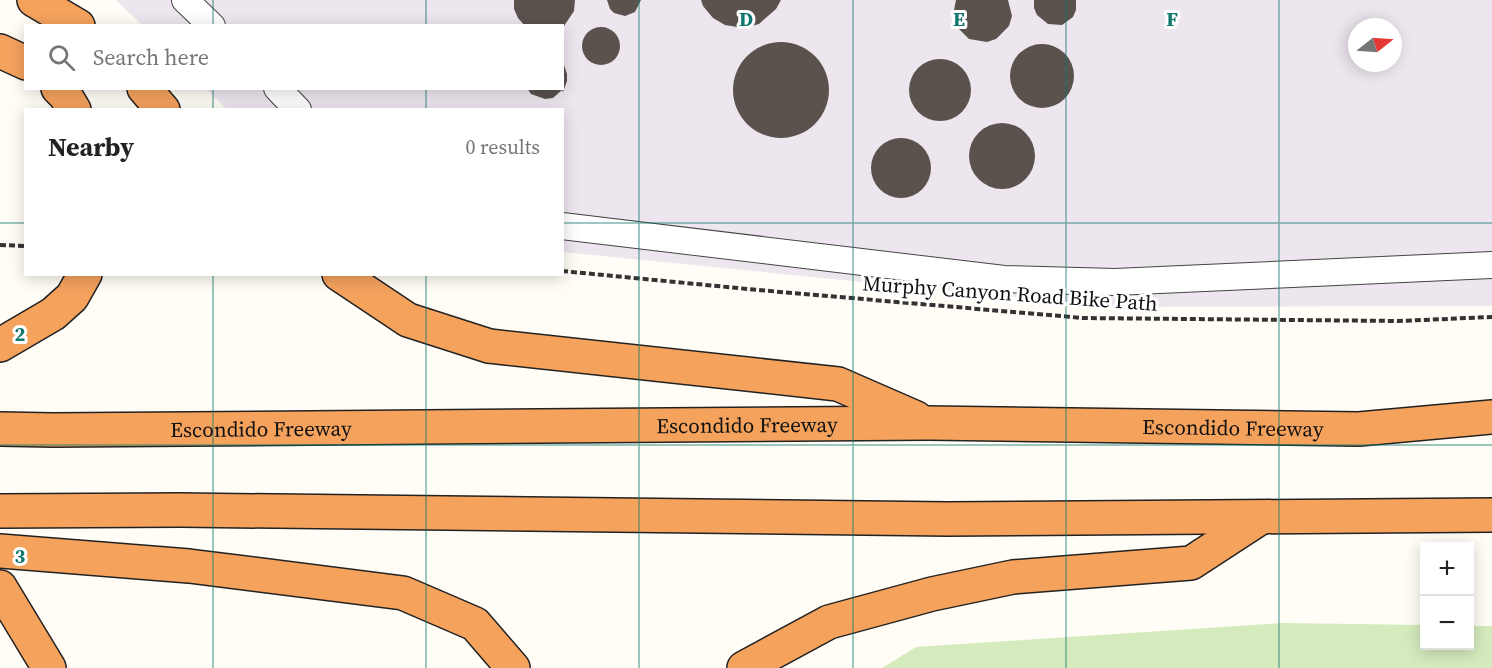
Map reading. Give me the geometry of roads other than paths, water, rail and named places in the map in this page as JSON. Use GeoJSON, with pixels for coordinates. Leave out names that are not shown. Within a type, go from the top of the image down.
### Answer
{"type":"FeatureCollection","features":[{"type":"Feature","properties":{"kind":"highway"},"geometry":{"type":"LineString","coordinates":[[34,0],[75,24]]}},
{"type":"Feature","properties":{"kind":"highway"},"geometry":{"type":"LineString","coordinates":[[0,51],[24,63]]}},
{"type":"Feature","properties":{"kind":"highway"},"geometry":{"type":"LineString","coordinates":[[0,60],[24,64]]}},
{"type":"Feature","properties":{"kind":"highway"},"geometry":{"type":"LineString","coordinates":[[60,90],[73,108]]}},
{"type":"Feature","properties":{"kind":"highway"},"geometry":{"type":"LineString","coordinates":[[146,90],[161,108]]}},
{"type":"Feature","properties":{"kind":"highway"},"geometry":{"type":"LineString","coordinates":[[0,345],[53,314],[72,297],[84,276]]}},
{"type":"Feature","properties":{"kind":"highway"},"geometry":{"type":"LineString","coordinates":[[342,276],[408,320],[489,346],[838,384],[929,423]]}},
{"type":"Feature","properties":{"kind":"highway","name":"Escondido Freeway"},"geometry":{"type":"LineString","coordinates":[[0,429],[929,423],[1359,429],[1492,417]]}},
{"type":"Feature","properties":{"kind":"highway"},"geometry":{"type":"LineString","coordinates":[[0,510],[948,519],[1492,515]]}},
{"type":"Feature","properties":{"kind":"highway"},"geometry":{"type":"LineString","coordinates":[[744,668],[829,622],[932,594],[1013,577],[1191,563],[1260,518]]}},
{"type":"Feature","properties":{"kind":"highway"},"geometry":{"type":"LineString","coordinates":[[0,551],[189,566],[404,592],[475,624],[513,668]]}},
{"type":"Feature","properties":{"kind":"highway"},"geometry":{"type":"LineString","coordinates":[[0,587],[49,668]]}},
{"type":"Feature","properties":{"kind":"lane"},"geometry":{"type":"LineString","coordinates":[[185,0],[210,24]]}},
{"type":"Feature","properties":{"kind":"lane"},"geometry":{"type":"LineString","coordinates":[[279,90],[296,108]]}},
{"type":"Feature","properties":{"kind":"lane"},"geometry":{"type":"LineString","coordinates":[[564,226],[1004,279],[1115,282],[1492,265]]}}]}
